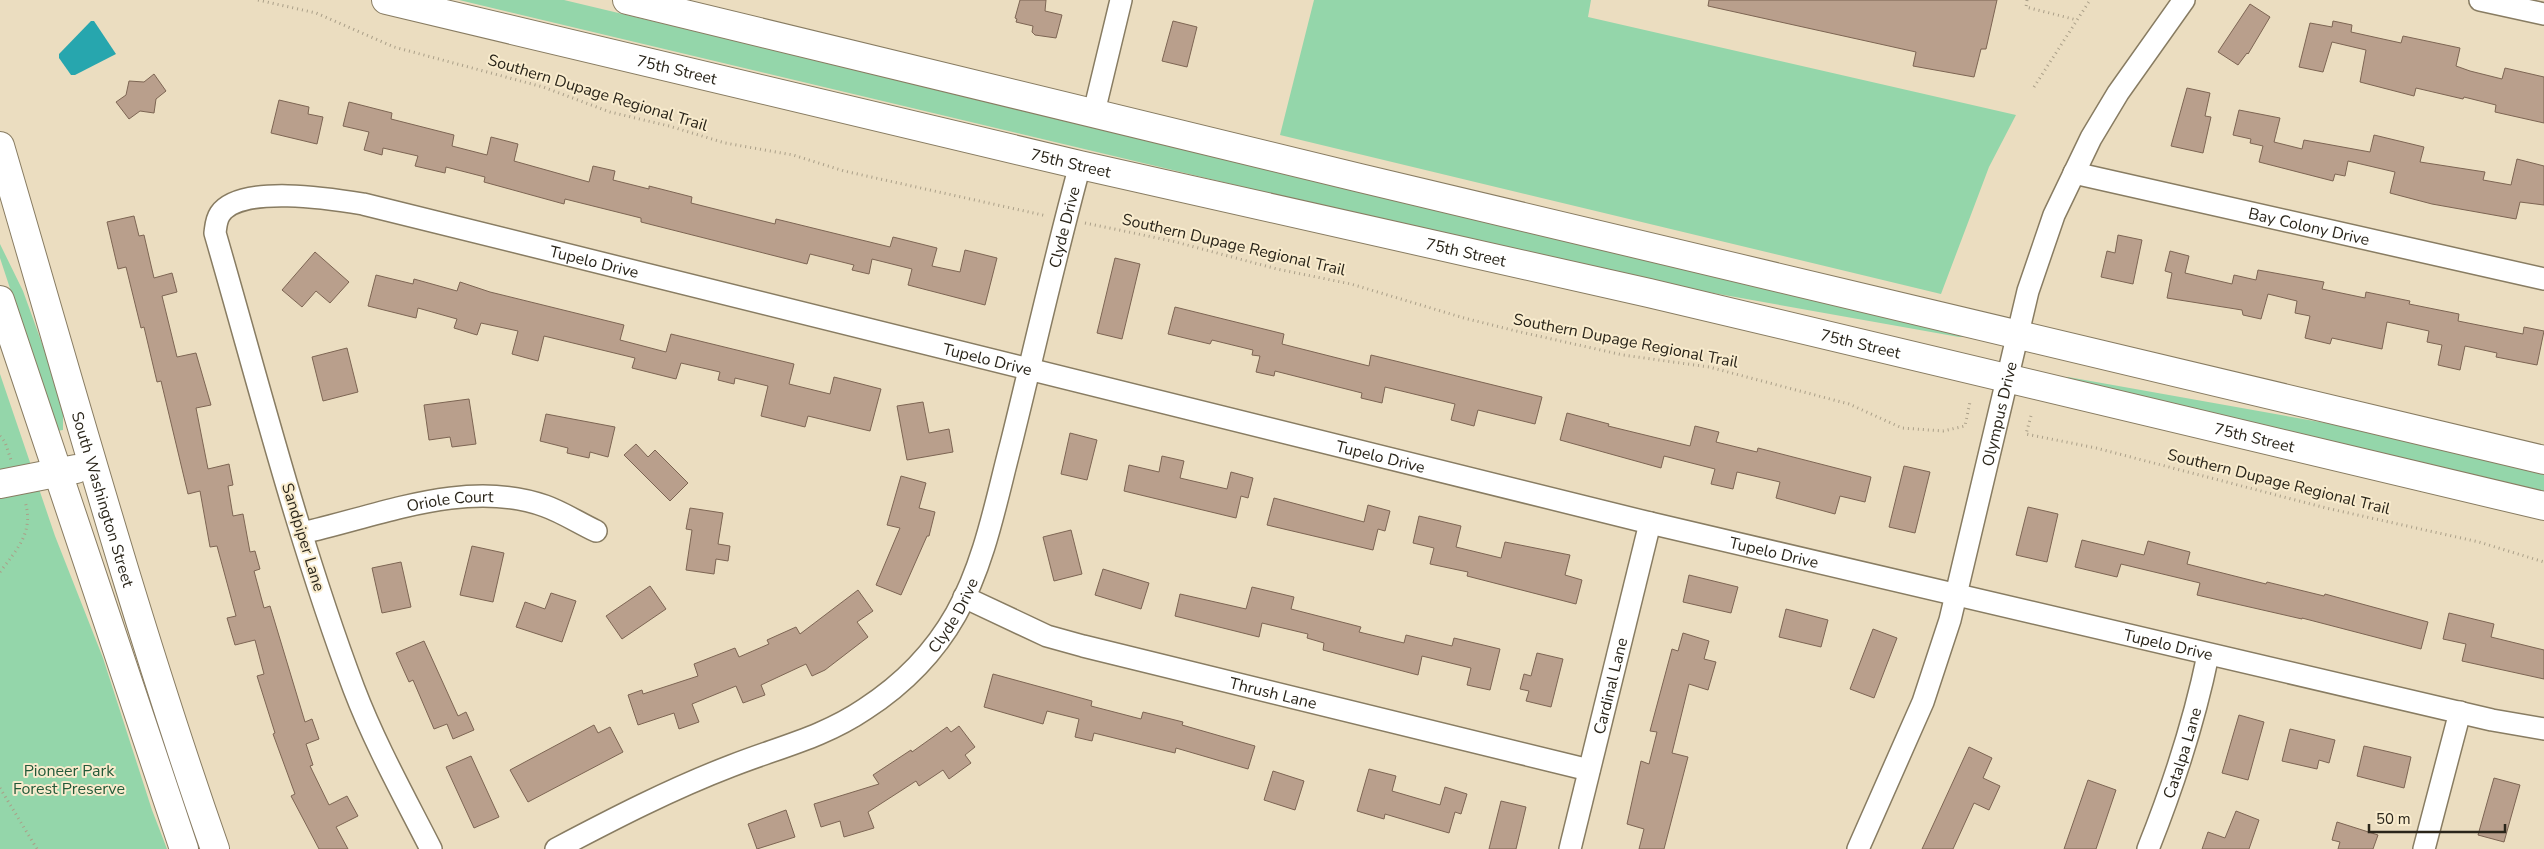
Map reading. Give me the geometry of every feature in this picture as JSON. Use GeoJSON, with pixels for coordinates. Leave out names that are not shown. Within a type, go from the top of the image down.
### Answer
{"type":"FeatureCollection","features":[{"type":"Feature","properties":{"kind":"main road","name":"75th Street"},"geometry":{"type":"LineString","coordinates":[[386,0],[1080,164],[1387,232],[2544,506]]}},
{"type":"Feature","properties":{"kind":"main road"},"geometry":{"type":"LineString","coordinates":[[628,0],[2544,460]]}},
{"type":"Feature","properties":{"kind":"main road","name":"South Washington Street"},"geometry":{"type":"LineString","coordinates":[[0,146],[92,466],[190,777],[215,849]]}},
{"type":"Feature","properties":{"kind":"main road"},"geometry":{"type":"LineString","coordinates":[[0,300],[59,473],[120,663],[184,849]]}},
{"type":"Feature","properties":{"kind":"main road"},"geometry":{"type":"LineString","coordinates":[[0,484],[92,466]]}},
{"type":"Feature","properties":{"kind":"street"},"geometry":{"type":"LineString","coordinates":[[1094,112],[1121,0]]}},
{"type":"Feature","properties":{"kind":"street","name":"Olympus Drive"},"geometry":{"type":"LineString","coordinates":[[1858,849],[1923,702],[1957,596],[2028,291],[2046,236],[2091,138],[2118,93],[2184,0]]}},
{"type":"Feature","properties":{"kind":"street"},"geometry":{"type":"LineString","coordinates":[[2480,0],[2544,14]]}},
{"type":"Feature","properties":{"kind":"street","name":"Clyde Drive"},"geometry":{"type":"LineString","coordinates":[[556,849],[614,819],[730,766],[821,735],[883,697],[924,660],[955,616],[990,527],[1080,164]]}},
{"type":"Feature","properties":{"kind":"street","name":"Bay Colony Drive"},"geometry":{"type":"LineString","coordinates":[[2074,173],[2544,279]]}},
{"type":"Feature","properties":{"kind":"street","name":"Tupelo Drive"},"geometry":{"type":"LineString","coordinates":[[221,213],[232,205],[245,200],[284,195],[320,197],[363,204],[1650,523],[2208,655],[2544,729]]}},
{"type":"Feature","properties":{"kind":"street","name":"Sandpiper Lane"},"geometry":{"type":"LineString","coordinates":[[221,213],[215,233],[302,533],[355,690],[379,746],[431,849]]}},
{"type":"Feature","properties":{"kind":"street","name":"Oriole Court"},"geometry":{"type":"LineString","coordinates":[[302,533],[391,509],[476,497],[524,500],[545,506],[596,531]]}},
{"type":"Feature","properties":{"kind":"street","name":"Cardinal Lane"},"geometry":{"type":"LineString","coordinates":[[1570,849],[1650,523]]}},
{"type":"Feature","properties":{"kind":"street","name":"Thrush Lane"},"geometry":{"type":"LineString","coordinates":[[964,597],[1047,636],[1083,646],[1589,770]]}},
{"type":"Feature","properties":{"kind":"street","name":"Catalpa Lane"},"geometry":{"type":"LineString","coordinates":[[2148,849],[2175,783],[2190,734],[2208,655]]}},
{"type":"Feature","properties":{"kind":"street"},"geometry":{"type":"LineString","coordinates":[[2424,849],[2460,712]]}},
{"type":"Feature","properties":{"kind":"path","name":"Southern Dupage Regional Trail"},"geometry":{"type":"LineString","coordinates":[[258,0],[316,13],[394,47],[543,87],[610,112],[669,126],[725,143],[793,155],[853,173],[1052,217]]}},
{"type":"Feature","properties":{"kind":"path"},"geometry":{"type":"LineString","coordinates":[[2027,0],[2026,8],[2078,20]]}},
{"type":"Feature","properties":{"kind":"path"},"geometry":{"type":"LineString","coordinates":[[2034,87],[2090,0]]}},
{"type":"Feature","properties":{"kind":"path","name":"Southern Dupage Regional Trail"},"geometry":{"type":"LineString","coordinates":[[1081,223],[1172,241],[1277,269],[1351,284],[1464,318],[1516,331],[1623,355],[1710,367],[1849,404],[1902,428],[1943,431],[1965,426],[1970,402]]}},
{"type":"Feature","properties":{"kind":"path","name":"Southern Dupage Regional Trail"},"geometry":{"type":"LineString","coordinates":[[2032,416],[2026,434],[2096,448],[2326,508],[2479,542],[2544,562]]}},
{"type":"Feature","properties":{"kind":"path"},"geometry":{"type":"LineString","coordinates":[[0,436],[5,442],[0,444]]}},
{"type":"Feature","properties":{"kind":"path"},"geometry":{"type":"LineString","coordinates":[[0,572],[26,534],[29,515]]}},
{"type":"Feature","properties":{"kind":"path"},"geometry":{"type":"LineString","coordinates":[[0,788],[37,849]]}},
{"type":"Feature","properties":{"kind":"green space"},"geometry":{"type":"Polygon","coordinates":[[[459,0],[564,0],[1966,334],[1964,337],[1959,337],[1657,283],[1538,257],[459,0]]]}},
{"type":"Feature","properties":{"kind":"green space"},"geometry":{"type":"Polygon","coordinates":[[[1314,0],[1591,0],[1588,17],[2016,115],[1989,167],[1941,294],[1280,135],[1314,0]]]}},
{"type":"Feature","properties":{"kind":"green space"},"geometry":{"type":"Polygon","coordinates":[[[0,244],[23,291],[52,371],[63,406],[63,430],[57,431],[0,258],[0,244]]]}},
{"type":"Feature","properties":{"kind":"green space","name":"Pioneer Park Forest Preserve"},"geometry":{"type":"Polygon","coordinates":[[[0,374],[55,536],[103,658],[152,810],[167,849],[0,849],[0,374]]]}},
{"type":"Feature","properties":{"kind":"green space"},"geometry":{"type":"Polygon","coordinates":[[[2068,377],[2376,432],[2544,471],[2544,495],[2065,379],[2068,377]]]}},
{"type":"Feature","properties":{"kind":"water"},"geometry":{"type":"Polygon","coordinates":[[[91,21],[94,21],[116,54],[75,75],[71,75],[59,58],[59,54],[91,21]]]}},
{"type":"Feature","properties":{"kind":"building"},"geometry":{"type":"Polygon","coordinates":[[[1020,0],[1046,0],[1045,11],[1062,15],[1056,38],[1035,35],[1032,32],[1033,26],[1016,22],[1017,19],[1015,18],[1020,0]]]}},
{"type":"Feature","properties":{"kind":"building"},"geometry":{"type":"Polygon","coordinates":[[[1709,0],[1997,0],[1986,49],[1981,49],[1974,77],[1913,66],[1916,52],[1708,6],[1709,0]]]}},
{"type":"Feature","properties":{"kind":"building"},"geometry":{"type":"Polygon","coordinates":[[[2250,4],[2270,17],[2248,54],[2238,65],[2218,52],[2250,4]]]}},
{"type":"Feature","properties":{"kind":"building"},"geometry":{"type":"Polygon","coordinates":[[[1173,21],[1197,27],[1187,67],[1162,61],[1173,21]]]}},
{"type":"Feature","properties":{"kind":"building"},"geometry":{"type":"Polygon","coordinates":[[[2333,21],[2352,25],[2351,32],[2401,43],[2403,36],[2460,48],[2456,66],[2470,71],[2502,79],[2505,68],[2544,77],[2544,123],[2495,112],[2496,105],[2464,97],[2463,99],[2416,88],[2414,96],[2360,82],[2366,50],[2332,42],[2323,72],[2299,67],[2310,23],[2332,27],[2333,21]]]}},
{"type":"Feature","properties":{"kind":"building"},"geometry":{"type":"Polygon","coordinates":[[[154,74],[166,91],[156,99],[154,113],[140,111],[129,119],[116,102],[126,95],[129,81],[144,82],[154,74]]]}},
{"type":"Feature","properties":{"kind":"building"},"geometry":{"type":"Polygon","coordinates":[[[2187,88],[2210,93],[2205,116],[2211,117],[2203,153],[2171,146],[2187,88]]]}},
{"type":"Feature","properties":{"kind":"building"},"geometry":{"type":"Polygon","coordinates":[[[279,100],[309,107],[308,114],[323,117],[317,144],[271,133],[279,100]]]}},
{"type":"Feature","properties":{"kind":"building"},"geometry":{"type":"Polygon","coordinates":[[[349,102],[392,113],[391,119],[454,135],[452,146],[487,155],[491,137],[518,144],[514,161],[589,182],[593,166],[615,171],[613,180],[649,189],[649,186],[692,197],[691,203],[775,224],[776,219],[890,247],[893,237],[937,248],[932,266],[960,272],[965,250],[997,258],[985,305],[908,285],[912,269],[872,259],[869,274],[852,270],[854,265],[810,254],[807,264],[641,222],[641,218],[565,199],[564,204],[484,182],[485,177],[446,167],[445,173],[415,166],[418,156],[383,148],[382,155],[364,150],[369,132],[343,126],[349,102]]]}},
{"type":"Feature","properties":{"kind":"building"},"geometry":{"type":"Polygon","coordinates":[[[2239,110],[2280,118],[2274,142],[2302,149],[2304,140],[2370,152],[2374,135],[2424,147],[2420,162],[2485,172],[2483,180],[2511,185],[2517,159],[2544,166],[2544,205],[2520,202],[2516,219],[2432,204],[2390,193],[2395,172],[2348,161],[2345,176],[2335,174],[2333,181],[2259,162],[2263,146],[2250,143],[2251,139],[2233,135],[2239,110]]]}},
{"type":"Feature","properties":{"kind":"building"},"geometry":{"type":"Polygon","coordinates":[[[134,216],[139,236],[144,235],[154,278],[172,273],[177,292],[162,296],[177,357],[196,353],[211,405],[196,408],[208,469],[229,464],[233,485],[228,486],[233,516],[243,514],[250,552],[255,551],[260,569],[254,571],[264,608],[270,606],[305,722],[312,719],[319,739],[306,744],[313,765],[310,766],[329,805],[347,796],[358,816],[336,827],[348,849],[319,849],[291,796],[295,794],[273,734],[275,733],[257,676],[264,674],[255,640],[235,645],[227,618],[236,616],[217,546],[210,547],[200,491],[188,494],[161,381],[157,382],[144,327],[141,328],[126,267],[118,269],[107,222],[134,216]]]}},
{"type":"Feature","properties":{"kind":"building"},"geometry":{"type":"Polygon","coordinates":[[[2118,235],[2142,240],[2133,284],[2101,277],[2107,251],[2115,253],[2118,235]]]}},
{"type":"Feature","properties":{"kind":"building"},"geometry":{"type":"Polygon","coordinates":[[[2170,251],[2189,256],[2185,273],[2232,284],[2234,275],[2256,280],[2258,270],[2324,282],[2322,289],[2365,298],[2366,292],[2410,301],[2409,304],[2459,314],[2458,321],[2523,334],[2524,327],[2544,331],[2537,365],[2496,357],[2497,353],[2465,346],[2460,370],[2438,365],[2442,345],[2427,342],[2429,331],[2387,322],[2382,349],[2332,338],[2330,344],[2305,338],[2310,316],[2295,313],[2297,301],[2268,294],[2261,319],[2243,315],[2242,310],[2167,298],[2172,273],[2165,271],[2170,251]]]}},
{"type":"Feature","properties":{"kind":"building"},"geometry":{"type":"Polygon","coordinates":[[[315,252],[349,282],[330,303],[316,291],[302,307],[282,290],[315,252]]]}},
{"type":"Feature","properties":{"kind":"building"},"geometry":{"type":"Polygon","coordinates":[[[1115,258],[1140,264],[1122,339],[1097,333],[1115,258]]]}},
{"type":"Feature","properties":{"kind":"building"},"geometry":{"type":"Polygon","coordinates":[[[376,275],[413,284],[414,279],[457,291],[460,282],[490,292],[624,325],[620,340],[666,352],[671,334],[794,364],[789,384],[830,394],[834,377],[881,389],[870,431],[808,416],[805,427],[761,416],[768,386],[735,378],[734,384],[718,380],[720,372],[681,363],[676,379],[632,368],[635,358],[544,336],[538,361],[512,354],[518,331],[481,323],[477,335],[454,328],[457,319],[418,308],[416,318],[368,306],[376,275]]]}},
{"type":"Feature","properties":{"kind":"building"},"geometry":{"type":"Polygon","coordinates":[[[1175,307],[1284,334],[1282,344],[1369,366],[1371,355],[1542,397],[1535,424],[1478,410],[1474,426],[1451,420],[1455,404],[1385,387],[1382,403],[1361,398],[1362,393],[1275,371],[1274,376],[1256,372],[1260,356],[1252,355],[1253,350],[1212,340],[1210,344],[1168,334],[1175,307]]]}},
{"type":"Feature","properties":{"kind":"building"},"geometry":{"type":"Polygon","coordinates":[[[347,348],[358,392],[323,401],[312,357],[347,348]]]}},
{"type":"Feature","properties":{"kind":"building"},"geometry":{"type":"Polygon","coordinates":[[[469,399],[476,444],[452,447],[450,437],[429,440],[424,405],[469,399]]]}},
{"type":"Feature","properties":{"kind":"building"},"geometry":{"type":"Polygon","coordinates":[[[923,402],[929,433],[949,429],[953,452],[907,460],[897,406],[923,402]]]}},
{"type":"Feature","properties":{"kind":"building"},"geometry":{"type":"Polygon","coordinates":[[[1567,413],[1609,424],[1608,426],[1690,446],[1695,426],[1719,432],[1716,442],[1757,452],[1758,448],[1871,477],[1865,502],[1840,496],[1835,514],[1776,498],[1780,482],[1737,472],[1733,489],[1711,484],[1715,469],[1664,456],[1661,468],[1560,440],[1567,413]]]}},
{"type":"Feature","properties":{"kind":"building"},"geometry":{"type":"Polygon","coordinates":[[[546,414],[615,427],[608,457],[590,452],[589,458],[567,453],[568,448],[540,441],[546,414]]]}},
{"type":"Feature","properties":{"kind":"building"},"geometry":{"type":"Polygon","coordinates":[[[1070,433],[1097,440],[1087,480],[1061,474],[1070,433]]]}},
{"type":"Feature","properties":{"kind":"building"},"geometry":{"type":"Polygon","coordinates":[[[636,444],[648,457],[655,450],[688,483],[670,501],[624,455],[636,444]]]}},
{"type":"Feature","properties":{"kind":"building"},"geometry":{"type":"Polygon","coordinates":[[[1162,456],[1184,461],[1180,478],[1227,489],[1231,472],[1253,478],[1248,498],[1241,496],[1236,518],[1124,491],[1129,465],[1159,472],[1162,456]]]}},
{"type":"Feature","properties":{"kind":"building"},"geometry":{"type":"Polygon","coordinates":[[[1904,466],[1930,472],[1915,533],[1889,527],[1904,466]]]}},
{"type":"Feature","properties":{"kind":"building"},"geometry":{"type":"Polygon","coordinates":[[[901,476],[926,483],[919,508],[935,512],[929,536],[927,536],[901,595],[876,585],[900,528],[887,525],[901,476]]]}},
{"type":"Feature","properties":{"kind":"building"},"geometry":{"type":"Polygon","coordinates":[[[1274,498],[1364,522],[1368,505],[1390,511],[1385,531],[1378,529],[1373,550],[1267,525],[1274,498]]]}},
{"type":"Feature","properties":{"kind":"building"},"geometry":{"type":"Polygon","coordinates":[[[2028,507],[2058,514],[2047,562],[2016,555],[2028,507]]]}},
{"type":"Feature","properties":{"kind":"building"},"geometry":{"type":"Polygon","coordinates":[[[690,508],[723,513],[718,544],[730,546],[728,561],[716,559],[714,574],[686,570],[692,530],[686,529],[690,508]]]}},
{"type":"Feature","properties":{"kind":"building"},"geometry":{"type":"Polygon","coordinates":[[[1419,516],[1461,526],[1456,547],[1501,558],[1505,542],[1570,555],[1565,575],[1582,580],[1576,604],[1467,576],[1468,572],[1430,564],[1434,548],[1413,543],[1419,516]]]}},
{"type":"Feature","properties":{"kind":"building"},"geometry":{"type":"Polygon","coordinates":[[[1071,530],[1082,574],[1054,581],[1043,537],[1071,530]]]}},
{"type":"Feature","properties":{"kind":"building"},"geometry":{"type":"Polygon","coordinates":[[[2082,540],[2144,555],[2148,541],[2190,552],[2187,564],[2266,584],[2267,582],[2324,596],[2325,594],[2428,622],[2421,649],[2302,618],[2197,595],[2200,583],[2121,564],[2117,577],[2075,567],[2082,540]]]}},
{"type":"Feature","properties":{"kind":"building"},"geometry":{"type":"Polygon","coordinates":[[[472,546],[504,553],[493,602],[460,595],[472,546]]]}},
{"type":"Feature","properties":{"kind":"building"},"geometry":{"type":"Polygon","coordinates":[[[401,562],[411,607],[382,613],[372,568],[401,562]]]}},
{"type":"Feature","properties":{"kind":"building"},"geometry":{"type":"Polygon","coordinates":[[[1103,569],[1149,583],[1141,609],[1095,595],[1103,569]]]}},
{"type":"Feature","properties":{"kind":"building"},"geometry":{"type":"Polygon","coordinates":[[[1689,575],[1738,587],[1731,613],[1683,602],[1689,575]]]}},
{"type":"Feature","properties":{"kind":"building"},"geometry":{"type":"Polygon","coordinates":[[[650,586],[666,609],[622,639],[606,616],[650,586]]]}},
{"type":"Feature","properties":{"kind":"building"},"geometry":{"type":"Polygon","coordinates":[[[1252,587],[1294,597],[1291,609],[1361,627],[1359,632],[1404,643],[1406,635],[1452,646],[1454,638],[1500,649],[1490,690],[1467,685],[1471,668],[1422,656],[1418,675],[1323,650],[1324,643],[1307,638],[1308,634],[1262,623],[1259,637],[1175,616],[1180,594],[1246,609],[1252,587]]]}},
{"type":"Feature","properties":{"kind":"building"},"geometry":{"type":"Polygon","coordinates":[[[858,590],[873,611],[857,622],[868,637],[825,670],[812,676],[806,664],[761,685],[765,695],[743,703],[736,686],[692,704],[699,722],[679,729],[674,713],[638,725],[628,695],[642,690],[643,694],[698,676],[694,664],[735,648],[739,657],[769,644],[767,640],[796,627],[800,634],[858,590]]]}},
{"type":"Feature","properties":{"kind":"building"},"geometry":{"type":"Polygon","coordinates":[[[551,593],[576,601],[562,642],[516,627],[525,602],[545,609],[551,593]]]}},
{"type":"Feature","properties":{"kind":"building"},"geometry":{"type":"Polygon","coordinates":[[[1786,609],[1828,620],[1821,647],[1779,637],[1786,609]]]}},
{"type":"Feature","properties":{"kind":"building"},"geometry":{"type":"Polygon","coordinates":[[[2449,613],[2494,624],[2491,637],[2544,650],[2544,679],[2462,661],[2466,644],[2443,639],[2449,613]]]}},
{"type":"Feature","properties":{"kind":"building"},"geometry":{"type":"Polygon","coordinates":[[[1873,629],[1897,638],[1874,698],[1850,689],[1873,629]]]}},
{"type":"Feature","properties":{"kind":"building"},"geometry":{"type":"Polygon","coordinates":[[[1683,633],[1709,641],[1704,659],[1716,662],[1708,690],[1689,684],[1672,753],[1688,757],[1664,849],[1639,849],[1644,829],[1627,824],[1641,761],[1649,764],[1657,732],[1650,731],[1672,649],[1678,651],[1683,633]]]}},
{"type":"Feature","properties":{"kind":"building"},"geometry":{"type":"Polygon","coordinates":[[[424,641],[458,716],[466,712],[474,730],[453,739],[447,724],[434,729],[413,680],[409,682],[396,653],[424,641]]]}},
{"type":"Feature","properties":{"kind":"building"},"geometry":{"type":"Polygon","coordinates":[[[1537,653],[1563,659],[1551,707],[1526,701],[1529,691],[1520,689],[1524,674],[1531,676],[1537,653]]]}},
{"type":"Feature","properties":{"kind":"building"},"geometry":{"type":"Polygon","coordinates":[[[993,674],[1092,701],[1091,706],[1141,719],[1143,712],[1183,722],[1182,725],[1255,746],[1248,769],[1176,748],[1175,753],[1094,733],[1092,741],[1075,737],[1079,719],[1047,711],[1043,724],[984,707],[993,674]]]}},
{"type":"Feature","properties":{"kind":"building"},"geometry":{"type":"Polygon","coordinates":[[[2239,715],[2264,722],[2248,780],[2222,773],[2239,715]]]}},
{"type":"Feature","properties":{"kind":"building"},"geometry":{"type":"Polygon","coordinates":[[[594,725],[598,733],[610,727],[623,752],[528,802],[510,770],[594,725]]]}},
{"type":"Feature","properties":{"kind":"building"},"geometry":{"type":"Polygon","coordinates":[[[959,726],[975,747],[965,755],[971,763],[949,779],[943,770],[919,786],[916,781],[868,812],[874,828],[844,837],[840,821],[821,827],[814,804],[879,784],[873,775],[911,750],[912,752],[947,727],[951,732],[959,726]]]}},
{"type":"Feature","properties":{"kind":"building"},"geometry":{"type":"Polygon","coordinates":[[[2290,729],[2335,740],[2329,763],[2319,760],[2317,769],[2282,761],[2290,729]]]}},
{"type":"Feature","properties":{"kind":"building"},"geometry":{"type":"Polygon","coordinates":[[[2364,746],[2411,757],[2404,788],[2357,776],[2364,746]]]}},
{"type":"Feature","properties":{"kind":"building"},"geometry":{"type":"Polygon","coordinates":[[[1969,747],[1992,758],[1983,778],[2000,786],[1989,810],[1974,803],[1953,849],[1922,849],[1969,747]]]}},
{"type":"Feature","properties":{"kind":"building"},"geometry":{"type":"Polygon","coordinates":[[[471,756],[499,817],[474,828],[446,767],[471,756]]]}},
{"type":"Feature","properties":{"kind":"building"},"geometry":{"type":"Polygon","coordinates":[[[1369,769],[1396,776],[1392,791],[1440,805],[1445,787],[1467,794],[1461,814],[1455,812],[1449,833],[1385,814],[1384,819],[1357,811],[1369,769]]]}},
{"type":"Feature","properties":{"kind":"building"},"geometry":{"type":"Polygon","coordinates":[[[1273,771],[1304,781],[1295,810],[1264,800],[1273,771]]]}},
{"type":"Feature","properties":{"kind":"building"},"geometry":{"type":"Polygon","coordinates":[[[2494,778],[2520,785],[2504,842],[2478,835],[2494,778]]]}},
{"type":"Feature","properties":{"kind":"building"},"geometry":{"type":"Polygon","coordinates":[[[2088,780],[2116,790],[2096,849],[2064,849],[2088,780]]]}},
{"type":"Feature","properties":{"kind":"building"},"geometry":{"type":"Polygon","coordinates":[[[1501,801],[1526,807],[1516,849],[1489,849],[1501,801]]]}},
{"type":"Feature","properties":{"kind":"building"},"geometry":{"type":"Polygon","coordinates":[[[786,810],[795,837],[757,849],[748,824],[786,810]]]}},
{"type":"Feature","properties":{"kind":"building"},"geometry":{"type":"Polygon","coordinates":[[[2236,811],[2259,820],[2249,849],[2202,849],[2208,832],[2225,838],[2236,811]]]}},
{"type":"Feature","properties":{"kind":"building"},"geometry":{"type":"Polygon","coordinates":[[[2337,822],[2378,835],[2373,849],[2338,849],[2340,842],[2332,840],[2337,822]]]}}]}
